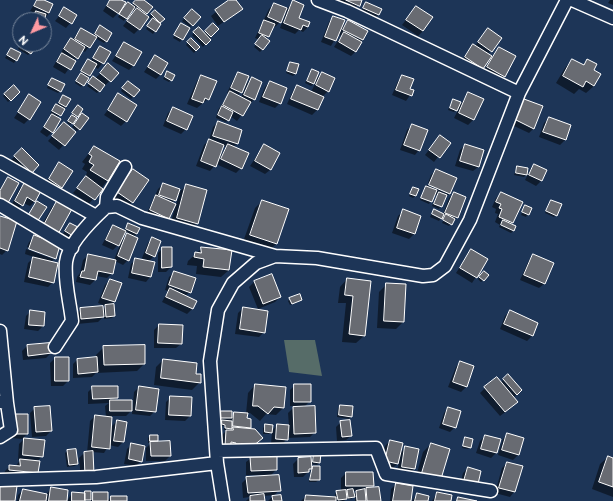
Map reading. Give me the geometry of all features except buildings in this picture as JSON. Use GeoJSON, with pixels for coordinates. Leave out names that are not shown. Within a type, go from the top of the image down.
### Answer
{"type":"FeatureCollection","features":[{"type":"Feature","properties":{"kind":"street"},"geometry":{"type":"LineString","coordinates":[[318,0],[347,11],[519,92]]}},
{"type":"Feature","properties":{"kind":"street"},"geometry":{"type":"LineString","coordinates":[[55,347],[72,321],[66,280],[66,260],[78,236],[106,207],[117,206],[142,218],[275,256],[317,258],[423,276],[433,275],[445,266],[470,220],[519,92],[567,0]]}},
{"type":"Feature","properties":{"kind":"street"},"geometry":{"type":"LineString","coordinates":[[572,0],[613,18]]}},
{"type":"Feature","properties":{"kind":"street"},"geometry":{"type":"LineString","coordinates":[[0,162],[96,216]]}},
{"type":"Feature","properties":{"kind":"street"},"geometry":{"type":"LineString","coordinates":[[106,207],[107,197],[125,167]]}},
{"type":"Feature","properties":{"kind":"street"},"geometry":{"type":"LineString","coordinates":[[0,205],[72,248]]}},
{"type":"Feature","properties":{"kind":"street"},"geometry":{"type":"LineString","coordinates":[[223,501],[217,457],[210,362],[218,310],[233,283],[256,263],[275,256]]}},
{"type":"Feature","properties":{"kind":"street"},"geometry":{"type":"LineString","coordinates":[[0,331],[4,402],[11,430],[0,437]]}},
{"type":"Feature","properties":{"kind":"street"},"geometry":{"type":"LineString","coordinates":[[0,480],[96,476],[217,457],[376,448],[386,474],[491,491]]}},
{"type":"Feature","properties":{"kind":"green space"},"geometry":{"type":"Polygon","coordinates":[[[284,340],[315,340],[322,376],[289,372],[284,340]]]}}]}
